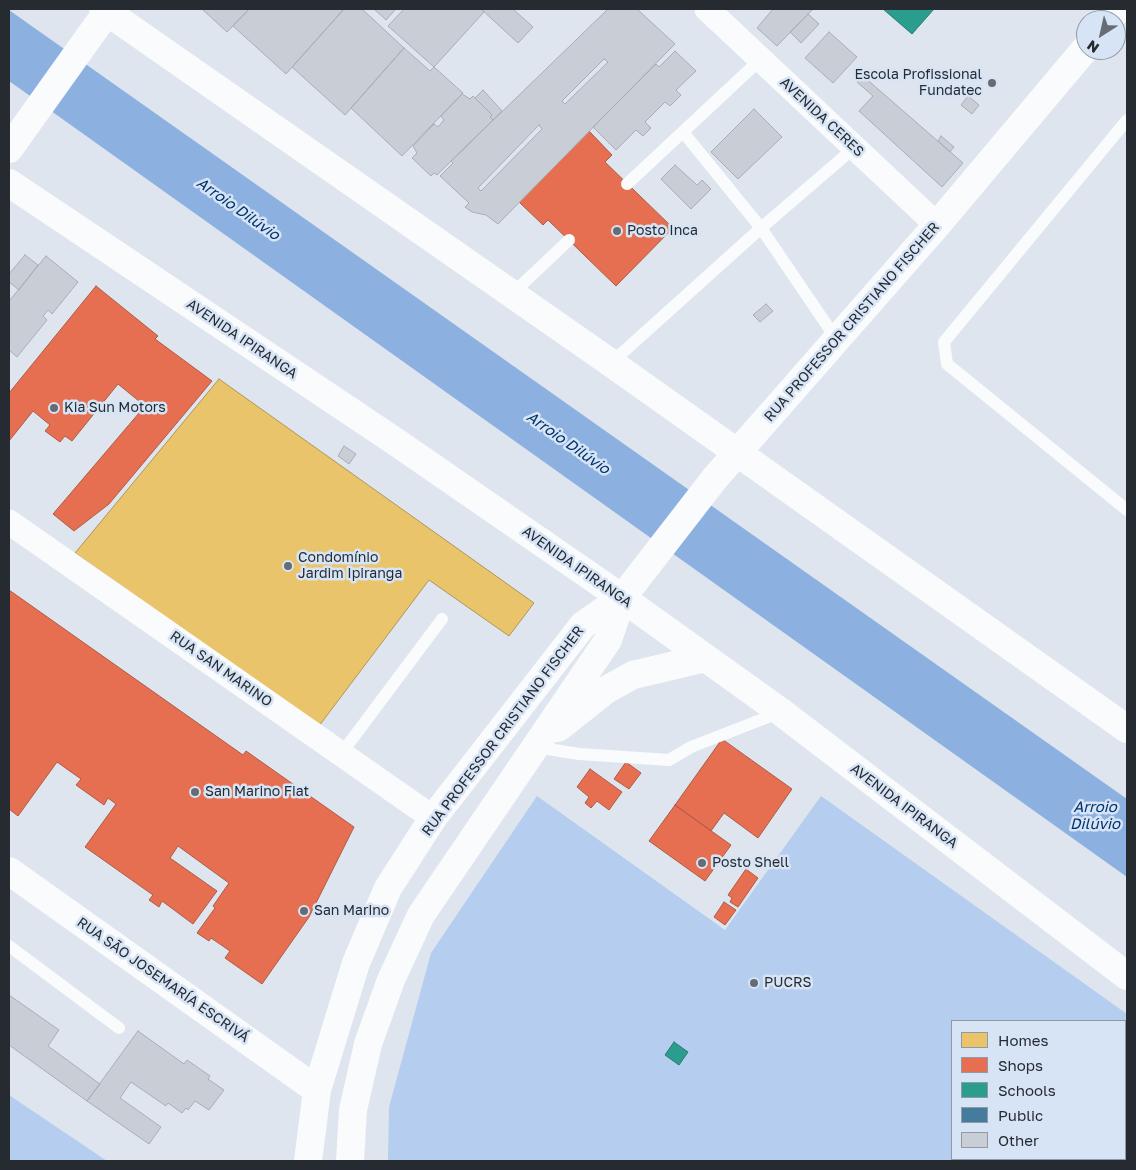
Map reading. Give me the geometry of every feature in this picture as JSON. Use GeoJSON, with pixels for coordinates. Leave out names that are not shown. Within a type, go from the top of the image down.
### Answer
{"type":"FeatureCollection","features":[{"type":"Feature","properties":{"kind":"main road"},"geometry":{"type":"LineString","coordinates":[[16,138],[106,10],[611,363],[1127,728]]}},
{"type":"Feature","properties":{"kind":"main road","name":"RUA PROFESSOR CRISTIANO FISCHER"},"geometry":{"type":"LineString","coordinates":[[350,1161],[353,1110],[368,1044],[392,980],[421,916],[608,640],[622,598],[737,453],[937,226],[1076,60]]}},
{"type":"Feature","properties":{"kind":"main road","name":"AVENIDA IPIRANGA"},"geometry":{"type":"LineString","coordinates":[[9,183],[396,442],[622,598],[781,712],[1127,976]]}},
{"type":"Feature","properties":{"kind":"main road","name":"RUA PROFESSOR CRISTIANO FISCHER"},"geometry":{"type":"LineString","coordinates":[[308,1161],[317,1090],[356,963],[388,888],[433,818],[582,625],[622,598]]}},
{"type":"Feature","properties":{"kind":"main road"},"geometry":{"type":"LineString","coordinates":[[535,747],[606,690],[632,675],[705,658]]}},
{"type":"Feature","properties":{"kind":"main road","name":"RUA SÃO JOSEMARÍA ESCRIVÁ"},"geometry":{"type":"LineString","coordinates":[[9,871],[317,1090]]}},
{"type":"Feature","properties":{"kind":"main road"},"geometry":{"type":"LineString","coordinates":[[353,1110],[356,963]]}},
{"type":"Feature","properties":{"kind":"street","name":"AVENIDA CERES"},"geometry":{"type":"LineString","coordinates":[[707,9],[937,226]]}},
{"type":"Feature","properties":{"kind":"street","name":"RUA SAN MARINO"},"geometry":{"type":"LineString","coordinates":[[9,522],[433,818]]}},
{"type":"Feature","properties":{"kind":"lane"},"geometry":{"type":"LineString","coordinates":[[627,184],[761,59]]}},
{"type":"Feature","properties":{"kind":"lane"},"geometry":{"type":"LineString","coordinates":[[1127,120],[944,342],[947,364],[1127,510]]}},
{"type":"Feature","properties":{"kind":"lane"},"geometry":{"type":"LineString","coordinates":[[683,132],[761,228],[837,340]]}},
{"type":"Feature","properties":{"kind":"lane"},"geometry":{"type":"LineString","coordinates":[[611,363],[761,228],[854,148]]}},
{"type":"Feature","properties":{"kind":"lane"},"geometry":{"type":"LineString","coordinates":[[512,294],[568,240]]}},
{"type":"Feature","properties":{"kind":"lane"},"geometry":{"type":"LineString","coordinates":[[340,754],[442,619]]}},
{"type":"Feature","properties":{"kind":"lane"},"geometry":{"type":"LineString","coordinates":[[535,747],[579,754],[669,760],[691,747],[781,712]]}},
{"type":"Feature","properties":{"kind":"lane"},"geometry":{"type":"LineString","coordinates":[[9,946],[119,1028]]}},
{"type":"Feature","properties":{"kind":"shaded area","name":"PUCRS"},"geometry":{"type":"Polygon","coordinates":[[[537,796],[725,930],[821,796],[1127,1014],[1127,1161],[388,1161],[389,1107],[431,953],[537,796]]]}},
{"type":"Feature","properties":{"kind":"shaded area"},"geometry":{"type":"Polygon","coordinates":[[[9,1095],[107,1161],[9,1161],[9,1095]]]}},
{"type":"Feature","properties":{"kind":"water","name":"Arroio Dilúvio"},"geometry":{"type":"Polygon","coordinates":[[[9,10],[1127,799],[1127,877],[9,81],[9,10]]]}},
{"type":"Feature","properties":{"kind":"building: Homes","name":"Condomínio Jardim Ipiranga"},"geometry":{"type":"Polygon","coordinates":[[[219,379],[534,603],[509,636],[429,580],[319,726],[75,553],[219,379]]]}},
{"type":"Feature","properties":{"kind":"building: Shops"},"geometry":{"type":"Polygon","coordinates":[[[589,131],[612,155],[605,162],[673,228],[616,286],[548,220],[543,225],[519,202],[589,131]]]}},
{"type":"Feature","properties":{"kind":"building: Shops","name":"Kia Sun Motors"},"geometry":{"type":"Polygon","coordinates":[[[96,286],[158,336],[155,339],[212,381],[109,504],[74,531],[53,514],[145,406],[118,384],[72,441],[65,436],[60,442],[45,431],[50,425],[33,411],[9,441],[9,393],[96,286]]]}},
{"type":"Feature","properties":{"kind":"building: Shops","name":"San Marino Fiat"},"geometry":{"type":"Polygon","coordinates":[[[9,590],[243,755],[246,751],[354,827],[309,917],[262,984],[225,958],[230,951],[211,938],[209,941],[197,933],[215,908],[213,906],[229,883],[178,846],[170,858],[217,891],[193,924],[162,901],[159,907],[149,900],[153,895],[85,847],[116,804],[108,798],[104,805],[76,785],[81,779],[57,762],[18,816],[9,809],[9,590]]]}},
{"type":"Feature","properties":{"kind":"building: Shops"},"geometry":{"type":"Polygon","coordinates":[[[722,739],[792,789],[758,838],[724,813],[711,831],[675,805],[722,739]]]}},
{"type":"Feature","properties":{"kind":"building: Shops"},"geometry":{"type":"Polygon","coordinates":[[[626,762],[641,773],[629,789],[614,779],[626,762]]]}},
{"type":"Feature","properties":{"kind":"building: Shops"},"geometry":{"type":"Polygon","coordinates":[[[590,769],[622,792],[609,810],[597,801],[591,808],[585,803],[589,797],[577,787],[590,769]]]}},
{"type":"Feature","properties":{"kind":"building: Shops"},"geometry":{"type":"Polygon","coordinates":[[[675,805],[731,845],[705,881],[649,841],[675,805]]]}},
{"type":"Feature","properties":{"kind":"building: Shops"},"geometry":{"type":"Polygon","coordinates":[[[746,869],[758,878],[738,907],[730,902],[732,898],[728,895],[746,869]]]}},
{"type":"Feature","properties":{"kind":"building: Shops"},"geometry":{"type":"Polygon","coordinates":[[[724,902],[736,910],[725,925],[714,917],[724,902]]]}},
{"type":"Feature","properties":{"kind":"building: Schools"},"geometry":{"type":"Polygon","coordinates":[[[883,9],[934,9],[912,34],[883,9]]]}},
{"type":"Feature","properties":{"kind":"building: Schools"},"geometry":{"type":"Polygon","coordinates":[[[674,1042],[688,1052],[679,1065],[665,1055],[674,1042]]]}},
{"type":"Feature","properties":{"kind":"building: Public"},"geometry":{"type":"Polygon","coordinates":[[[1127,1086],[1127,1161],[1073,1161],[1126,1160],[1127,1086]]]}},
{"type":"Feature","properties":{"kind":"building: Other"},"geometry":{"type":"Polygon","coordinates":[[[202,9],[249,9],[227,32],[202,9]]]}},
{"type":"Feature","properties":{"kind":"building: Other"},"geometry":{"type":"Polygon","coordinates":[[[249,9],[344,9],[286,74],[233,26],[249,9]]]}},
{"type":"Feature","properties":{"kind":"building: Other"},"geometry":{"type":"Polygon","coordinates":[[[344,9],[362,9],[404,48],[345,115],[292,67],[344,9]]]}},
{"type":"Feature","properties":{"kind":"building: Other"},"geometry":{"type":"Polygon","coordinates":[[[374,9],[396,9],[386,20],[374,9]]]}},
{"type":"Feature","properties":{"kind":"building: Other"},"geometry":{"type":"Polygon","coordinates":[[[404,9],[481,9],[484,12],[434,67],[388,26],[404,9]]]}},
{"type":"Feature","properties":{"kind":"building: Other"},"geometry":{"type":"Polygon","coordinates":[[[481,9],[513,9],[533,27],[518,43],[481,9]]]}},
{"type":"Feature","properties":{"kind":"building: Other"},"geometry":{"type":"Polygon","coordinates":[[[608,9],[637,9],[675,44],[498,224],[486,215],[472,212],[465,207],[469,203],[440,176],[453,163],[451,161],[608,9]],[[604,59],[562,101],[565,104],[608,62],[604,59]],[[539,125],[478,188],[481,191],[542,129],[539,125]]]}},
{"type":"Feature","properties":{"kind":"building: Other"},"geometry":{"type":"Polygon","coordinates":[[[773,9],[813,9],[777,46],[757,28],[773,9]]]}},
{"type":"Feature","properties":{"kind":"building: Other"},"geometry":{"type":"Polygon","coordinates":[[[808,14],[819,24],[801,43],[790,32],[808,14]]]}},
{"type":"Feature","properties":{"kind":"building: Other"},"geometry":{"type":"Polygon","coordinates":[[[829,32],[857,57],[833,83],[805,58],[829,32]]]}},
{"type":"Feature","properties":{"kind":"building: Other"},"geometry":{"type":"Polygon","coordinates":[[[404,48],[430,71],[434,67],[463,93],[402,156],[351,108],[404,48]]]}},
{"type":"Feature","properties":{"kind":"building: Other"},"geometry":{"type":"Polygon","coordinates":[[[675,51],[696,71],[676,90],[681,95],[670,106],[665,102],[645,122],[651,128],[643,136],[636,130],[616,150],[593,127],[656,64],[659,67],[675,51]]]}},
{"type":"Feature","properties":{"kind":"building: Other"},"geometry":{"type":"Polygon","coordinates":[[[863,76],[963,163],[942,187],[859,111],[873,96],[857,82],[863,76]]]}},
{"type":"Feature","properties":{"kind":"building: Other"},"geometry":{"type":"Polygon","coordinates":[[[483,90],[502,111],[493,120],[490,117],[492,115],[475,98],[483,90]]]}},
{"type":"Feature","properties":{"kind":"building: Other"},"geometry":{"type":"Polygon","coordinates":[[[462,94],[470,99],[473,96],[492,115],[490,117],[493,120],[437,175],[434,173],[431,176],[412,158],[417,153],[413,146],[434,124],[438,127],[444,120],[441,116],[462,94]]]}},
{"type":"Feature","properties":{"kind":"building: Other"},"geometry":{"type":"Polygon","coordinates":[[[968,96],[979,105],[972,114],[961,105],[968,96]]]}},
{"type":"Feature","properties":{"kind":"building: Other"},"geometry":{"type":"Polygon","coordinates":[[[754,109],[782,137],[738,179],[711,152],[754,109]]]}},
{"type":"Feature","properties":{"kind":"building: Other"},"geometry":{"type":"Polygon","coordinates":[[[941,136],[954,147],[950,152],[938,141],[941,136]]]}},
{"type":"Feature","properties":{"kind":"building: Other"},"geometry":{"type":"Polygon","coordinates":[[[675,165],[697,185],[702,180],[711,189],[691,209],[661,179],[675,165]]]}},
{"type":"Feature","properties":{"kind":"building: Other"},"geometry":{"type":"Polygon","coordinates":[[[25,255],[38,265],[19,290],[9,282],[9,274],[25,255]]]}},
{"type":"Feature","properties":{"kind":"building: Other"},"geometry":{"type":"Polygon","coordinates":[[[46,256],[78,282],[52,314],[48,310],[43,316],[47,320],[17,357],[9,350],[9,299],[46,256]]]}},
{"type":"Feature","properties":{"kind":"building: Other"},"geometry":{"type":"Polygon","coordinates":[[[766,304],[773,311],[760,322],[753,315],[766,304]]]}},
{"type":"Feature","properties":{"kind":"building: Other"},"geometry":{"type":"Polygon","coordinates":[[[344,446],[356,454],[349,464],[338,456],[344,446]]]}},
{"type":"Feature","properties":{"kind":"building: Other"},"geometry":{"type":"Polygon","coordinates":[[[9,995],[59,1030],[48,1046],[100,1084],[87,1101],[9,1045],[9,995]]]}},
{"type":"Feature","properties":{"kind":"building: Other"},"geometry":{"type":"Polygon","coordinates":[[[138,1031],[184,1064],[187,1060],[210,1076],[208,1079],[224,1090],[209,1110],[195,1101],[188,1110],[186,1108],[182,1113],[168,1103],[166,1106],[131,1082],[120,1098],[161,1127],[149,1144],[87,1101],[138,1031]]]}},
{"type":"Feature","properties":{"kind":"place","name":"Escola Profissional Fundatec"},"geometry":{"type":"Point","coordinates":[992,83]}},
{"type":"Feature","properties":{"kind":"place","name":"Posto Inca"},"geometry":{"type":"Point","coordinates":[617,231]}},
{"type":"Feature","properties":{"kind":"place","name":"Kia Sun Motors"},"geometry":{"type":"Point","coordinates":[54,408]}},
{"type":"Feature","properties":{"kind":"place","name":"Condomínio Jardim Ipiranga"},"geometry":{"type":"Point","coordinates":[288,566]}},
{"type":"Feature","properties":{"kind":"place","name":"San Marino Fiat"},"geometry":{"type":"Point","coordinates":[195,792]}},
{"type":"Feature","properties":{"kind":"place","name":"Posto Shell"},"geometry":{"type":"Point","coordinates":[702,863]}},
{"type":"Feature","properties":{"kind":"place","name":"San Marino"},"geometry":{"type":"Point","coordinates":[304,911]}},
{"type":"Feature","properties":{"kind":"place","name":"PUCRS"},"geometry":{"type":"Point","coordinates":[754,983]}}]}
